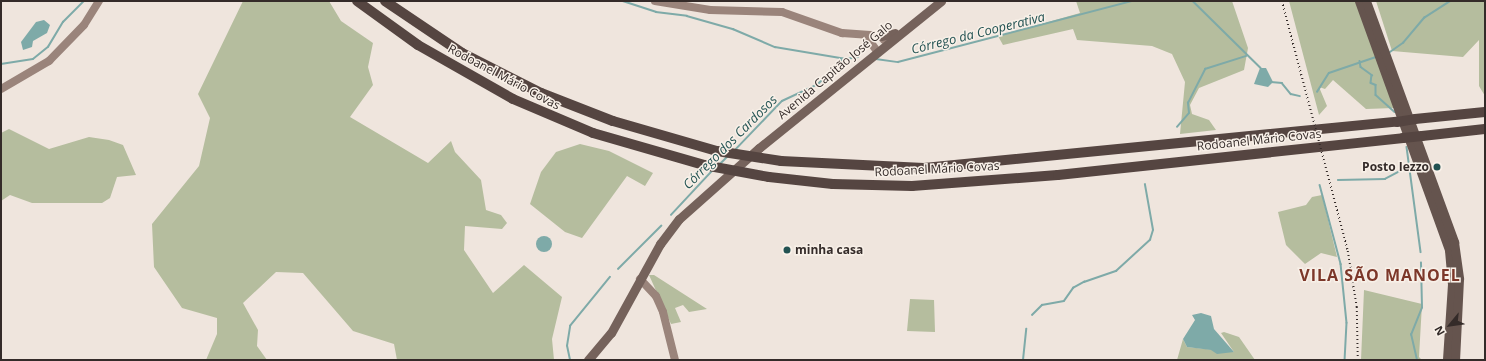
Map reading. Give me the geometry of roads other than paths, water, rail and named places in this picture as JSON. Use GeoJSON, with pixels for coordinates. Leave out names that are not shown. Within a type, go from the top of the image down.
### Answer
{"type":"FeatureCollection","features":[{"type":"Feature","properties":{"kind":"highway","name":"Rodoanel Mário Covas"},"geometry":{"type":"LineString","coordinates":[[357,1],[418,45],[513,99],[593,133],[704,164],[769,177],[833,184],[912,186],[1485,129]]}},
{"type":"Feature","properties":{"kind":"highway","name":"Rodoanel Mário Covas"},"geometry":{"type":"LineString","coordinates":[[385,1],[462,53],[541,93],[613,121],[717,151],[781,161],[924,168],[1397,122],[1485,112]]}},
{"type":"Feature","properties":{"kind":"highway"},"geometry":{"type":"LineString","coordinates":[[1359,1],[1449,250],[1452,284],[1447,360]]}},
{"type":"Feature","properties":{"kind":"highway"},"geometry":{"type":"LineString","coordinates":[[1366,1],[1450,229],[1458,279],[1455,360]]}},
{"type":"Feature","properties":{"kind":"main road"},"geometry":{"type":"LineString","coordinates":[[1,89],[49,61],[84,25],[99,1]]}},
{"type":"Feature","properties":{"kind":"main road"},"geometry":{"type":"LineString","coordinates":[[656,1],[710,10],[782,12],[831,29],[884,39]]}},
{"type":"Feature","properties":{"kind":"main road","name":"Avenida Capitão José Galo"},"geometry":{"type":"LineString","coordinates":[[588,360],[611,332],[660,244],[673,226],[714,187],[876,50],[884,39],[898,32],[941,1]]}},
{"type":"Feature","properties":{"kind":"main road"},"geometry":{"type":"LineString","coordinates":[[868,37],[876,50]]}},
{"type":"Feature","properties":{"kind":"main road"},"geometry":{"type":"LineString","coordinates":[[640,279],[656,296],[664,312],[675,360]]}},
{"type":"Feature","properties":{"kind":"water"},"geometry":{"type":"Polygon","coordinates":[[[44,20],[50,25],[47,33],[33,41],[32,47],[23,50],[21,42],[36,22],[44,20]]]}},
{"type":"Feature","properties":{"kind":"water"},"geometry":{"type":"Polygon","coordinates":[[[1260,68],[1266,68],[1273,82],[1268,87],[1254,84],[1260,68]]]}},
{"type":"Feature","properties":{"kind":"water"},"geometry":{"type":"Polygon","coordinates":[[[541,236],[547,236],[552,241],[550,250],[547,252],[541,252],[536,247],[536,241],[541,236]]]}},
{"type":"Feature","properties":{"kind":"water"},"geometry":{"type":"Polygon","coordinates":[[[1201,313],[1211,316],[1214,329],[1234,352],[1217,354],[1211,350],[1187,347],[1183,339],[1195,320],[1192,315],[1201,313]]]}},
{"type":"Feature","properties":{"kind":"waterway","name":"Córrego da Cooperativa"},"geometry":{"type":"LineString","coordinates":[[1,64],[33,59],[48,47],[63,22],[84,1]]}},
{"type":"Feature","properties":{"kind":"waterway","name":"Córrego da Cooperativa"},"geometry":{"type":"LineString","coordinates":[[623,1],[656,12],[687,16],[733,29],[775,47],[846,59],[858,57]]}},
{"type":"Feature","properties":{"kind":"waterway","name":"Córrego da Cooperativa"},"geometry":{"type":"LineString","coordinates":[[876,59],[898,62],[1132,1]]}},
{"type":"Feature","properties":{"kind":"waterway","name":"Córrego da Cooperativa"},"geometry":{"type":"LineString","coordinates":[[1193,1],[1261,68]]}},
{"type":"Feature","properties":{"kind":"waterway"},"geometry":{"type":"LineString","coordinates":[[1390,52],[1403,43],[1424,18],[1450,1]]}},
{"type":"Feature","properties":{"kind":"waterway"},"geometry":{"type":"LineString","coordinates":[[1177,127],[1189,113],[1188,103],[1205,69],[1246,56]]}},
{"type":"Feature","properties":{"kind":"waterway"},"geometry":{"type":"LineString","coordinates":[[1317,92],[1329,73],[1376,57]]}},
{"type":"Feature","properties":{"kind":"waterway","name":"Córrego dos Cardosos"},"geometry":{"type":"LineString","coordinates":[[736,149],[782,101],[818,84],[843,59]]}},
{"type":"Feature","properties":{"kind":"waterway"},"geometry":{"type":"LineString","coordinates":[[1360,61],[1361,67],[1372,75],[1371,83],[1376,85],[1376,95],[1395,112]]}},
{"type":"Feature","properties":{"kind":"waterway"},"geometry":{"type":"LineString","coordinates":[[1271,82],[1282,83],[1291,94],[1300,96]]}},
{"type":"Feature","properties":{"kind":"waterway"},"geometry":{"type":"LineString","coordinates":[[1407,147],[1421,252]]}},
{"type":"Feature","properties":{"kind":"waterway","name":"Córrego dos Cardosos"},"geometry":{"type":"LineString","coordinates":[[720,164],[727,157]]}},
{"type":"Feature","properties":{"kind":"waterway"},"geometry":{"type":"LineString","coordinates":[[1338,180],[1385,179],[1408,167]]}},
{"type":"Feature","properties":{"kind":"waterway","name":"Córrego dos Cardosos"},"geometry":{"type":"LineString","coordinates":[[671,215],[712,171]]}},
{"type":"Feature","properties":{"kind":"waterway"},"geometry":{"type":"LineString","coordinates":[[1032,315],[1042,305],[1064,301],[1073,288],[1084,282],[1116,271],[1150,240],[1153,230],[1145,185]]}},
{"type":"Feature","properties":{"kind":"waterway"},"geometry":{"type":"LineString","coordinates":[[1320,185],[1341,264],[1347,323],[1345,360]]}},
{"type":"Feature","properties":{"kind":"waterway","name":"Córrego dos Cardosos"},"geometry":{"type":"LineString","coordinates":[[618,269],[661,226]]}},
{"type":"Feature","properties":{"kind":"waterway"},"geometry":{"type":"LineString","coordinates":[[1417,360],[1411,335],[1422,308],[1421,263]]}},
{"type":"Feature","properties":{"kind":"waterway","name":"Córrego dos Cardosos"},"geometry":{"type":"LineString","coordinates":[[570,360],[567,346],[570,326],[610,277]]}},
{"type":"Feature","properties":{"kind":"waterway"},"geometry":{"type":"LineString","coordinates":[[1023,360],[1026,329]]}},
{"type":"Feature","properties":{"kind":"railway"},"geometry":{"type":"LineString","coordinates":[[1282,1],[1348,251],[1357,307],[1358,360]]}},
{"type":"Feature","properties":{"kind":"place","name":"Posto Iezzo"},"geometry":{"type":"Point","coordinates":[1437,167]}},
{"type":"Feature","properties":{"kind":"place","name":"minha casa"},"geometry":{"type":"Point","coordinates":[787,250]}},
{"type":"Feature","properties":{"kind":"district","name":"VILA SÃO MANOEL"},"geometry":{"type":"Point","coordinates":[1380,275]}}]}
